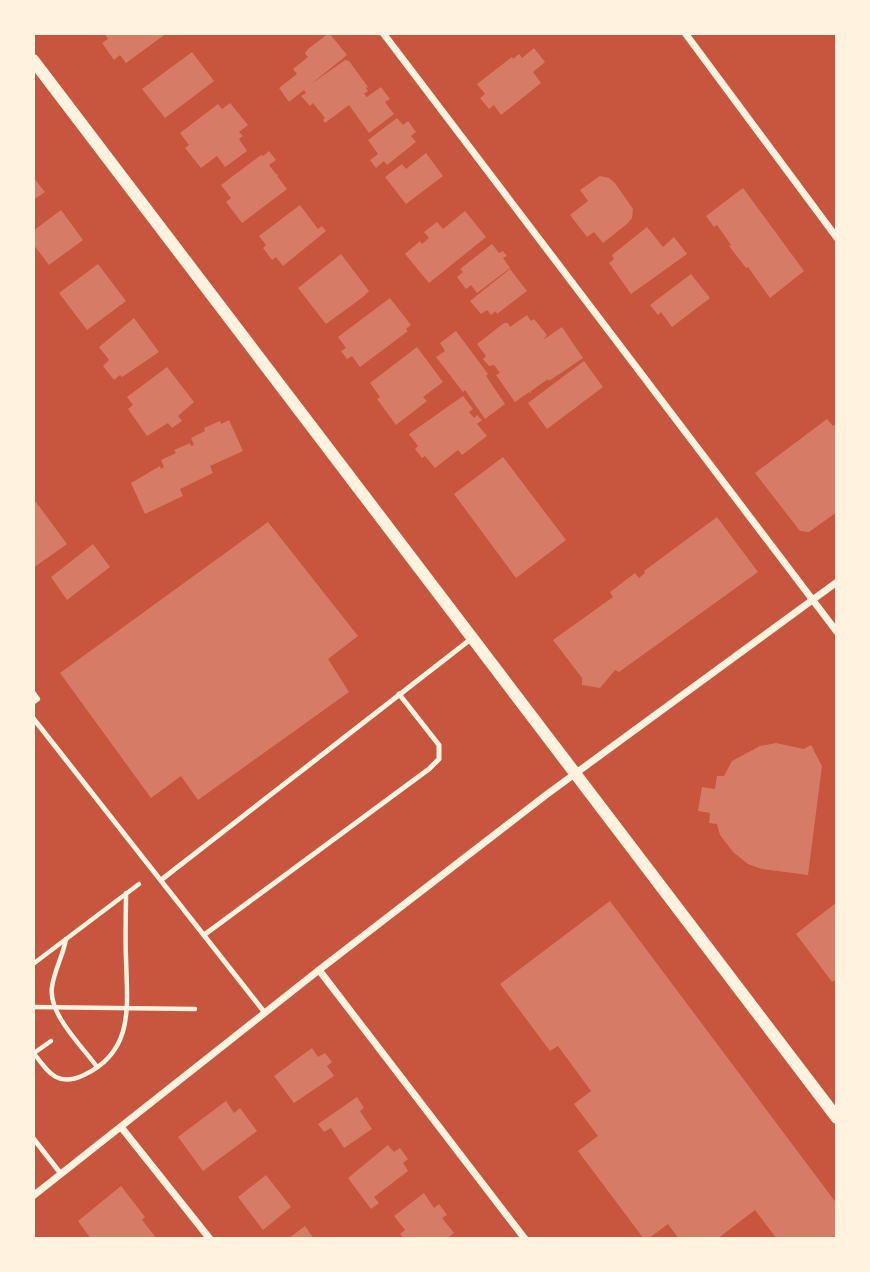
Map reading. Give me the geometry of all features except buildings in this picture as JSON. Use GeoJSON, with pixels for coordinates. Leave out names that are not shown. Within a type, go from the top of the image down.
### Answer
{"type":"FeatureCollection","features":[{"type":"Feature","properties":{"kind":"street"},"geometry":{"type":"LineString","coordinates":[[383,33],[837,632]]}},
{"type":"Feature","properties":{"kind":"street"},"geometry":{"type":"LineString","coordinates":[[685,33],[837,238]]}},
{"type":"Feature","properties":{"kind":"street"},"geometry":{"type":"LineString","coordinates":[[33,60],[837,1118]]}},
{"type":"Feature","properties":{"kind":"street"},"geometry":{"type":"LineString","coordinates":[[33,1196],[319,970],[574,774],[837,582]]}},
{"type":"Feature","properties":{"kind":"street"},"geometry":{"type":"LineString","coordinates":[[319,970],[525,1239]]}},
{"type":"Feature","properties":{"kind":"street"},"geometry":{"type":"LineString","coordinates":[[121,1127],[210,1239]]}},
{"type":"Feature","properties":{"kind":"lane"},"geometry":{"type":"LineString","coordinates":[[161,880],[472,639]]}},
{"type":"Feature","properties":{"kind":"lane"},"geometry":{"type":"LineString","coordinates":[[204,935],[439,759],[439,745],[399,694]]}},
{"type":"Feature","properties":{"kind":"lane"},"geometry":{"type":"LineString","coordinates":[[33,718],[265,1013]]}},
{"type":"Feature","properties":{"kind":"lane"},"geometry":{"type":"LineString","coordinates":[[33,1138],[61,1174]]}},
{"type":"Feature","properties":{"kind":"path"},"geometry":{"type":"LineString","coordinates":[[33,692],[38,699],[33,703]]}},
{"type":"Feature","properties":{"kind":"path"},"geometry":{"type":"LineString","coordinates":[[33,964],[139,884]]}},
{"type":"Feature","properties":{"kind":"path"},"geometry":{"type":"LineString","coordinates":[[51,1041],[34,1052],[51,1075],[59,1079],[76,1079],[112,1055],[120,1041],[127,1008],[126,894]]}},
{"type":"Feature","properties":{"kind":"path"},"geometry":{"type":"LineString","coordinates":[[66,939],[52,986],[53,1008],[97,1067]]}},
{"type":"Feature","properties":{"kind":"path"},"geometry":{"type":"LineString","coordinates":[[33,1007],[195,1009]]}}]}
